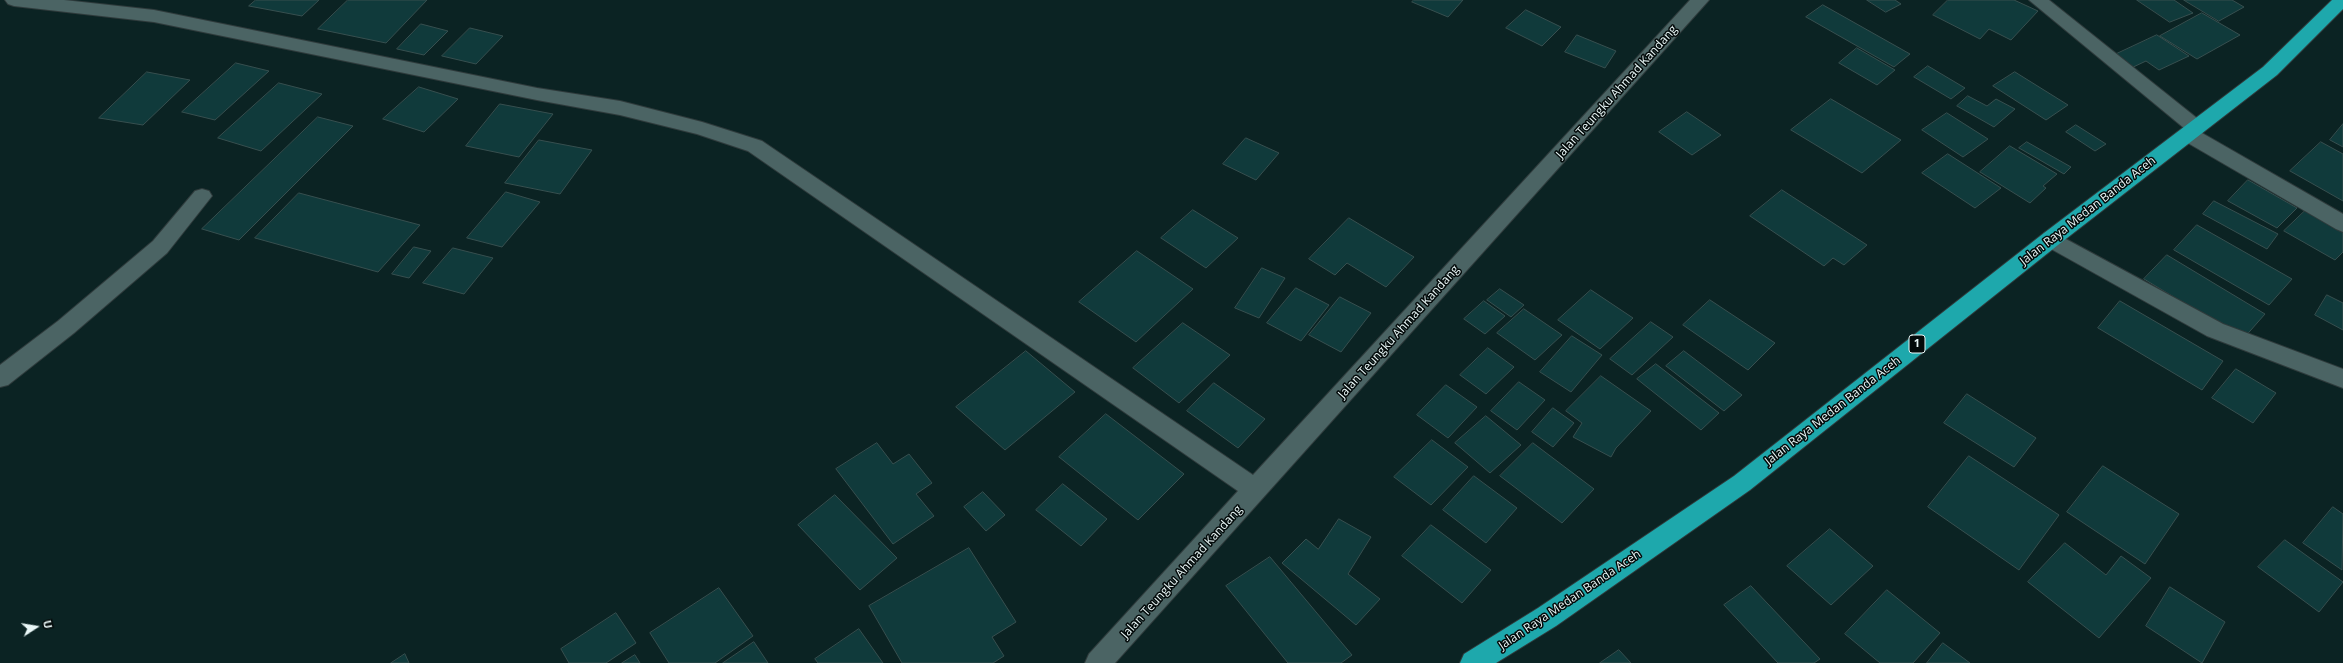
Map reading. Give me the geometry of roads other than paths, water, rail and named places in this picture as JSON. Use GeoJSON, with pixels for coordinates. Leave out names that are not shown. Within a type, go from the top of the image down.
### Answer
{"type":"FeatureCollection","features":[{"type":"Feature","properties":{"kind":"highway","name":"Jalan Raya Medan Banda Aceh"},"geometry":{"type":"LineString","coordinates":[[1473,663],[1547,618],[1742,483],[2051,239],[2270,71],[2342,0]]}},
{"type":"Feature","properties":{"kind":"street"},"geometry":{"type":"LineString","coordinates":[[14,0],[154,16],[537,94],[578,100],[715,131],[755,146],[1256,490]]}},
{"type":"Feature","properties":{"kind":"street","name":"Jalan Teungku Ahmad Kandang"},"geometry":{"type":"LineString","coordinates":[[1098,663],[1700,0]]}},
{"type":"Feature","properties":{"kind":"street"},"geometry":{"type":"LineString","coordinates":[[2038,0],[2192,131],[2343,224]]}},
{"type":"Feature","properties":{"kind":"street"},"geometry":{"type":"LineString","coordinates":[[0,378],[66,327],[160,247],[202,196]]}},
{"type":"Feature","properties":{"kind":"street"},"geometry":{"type":"LineString","coordinates":[[2051,239],[2215,330],[2343,379]]}}]}
